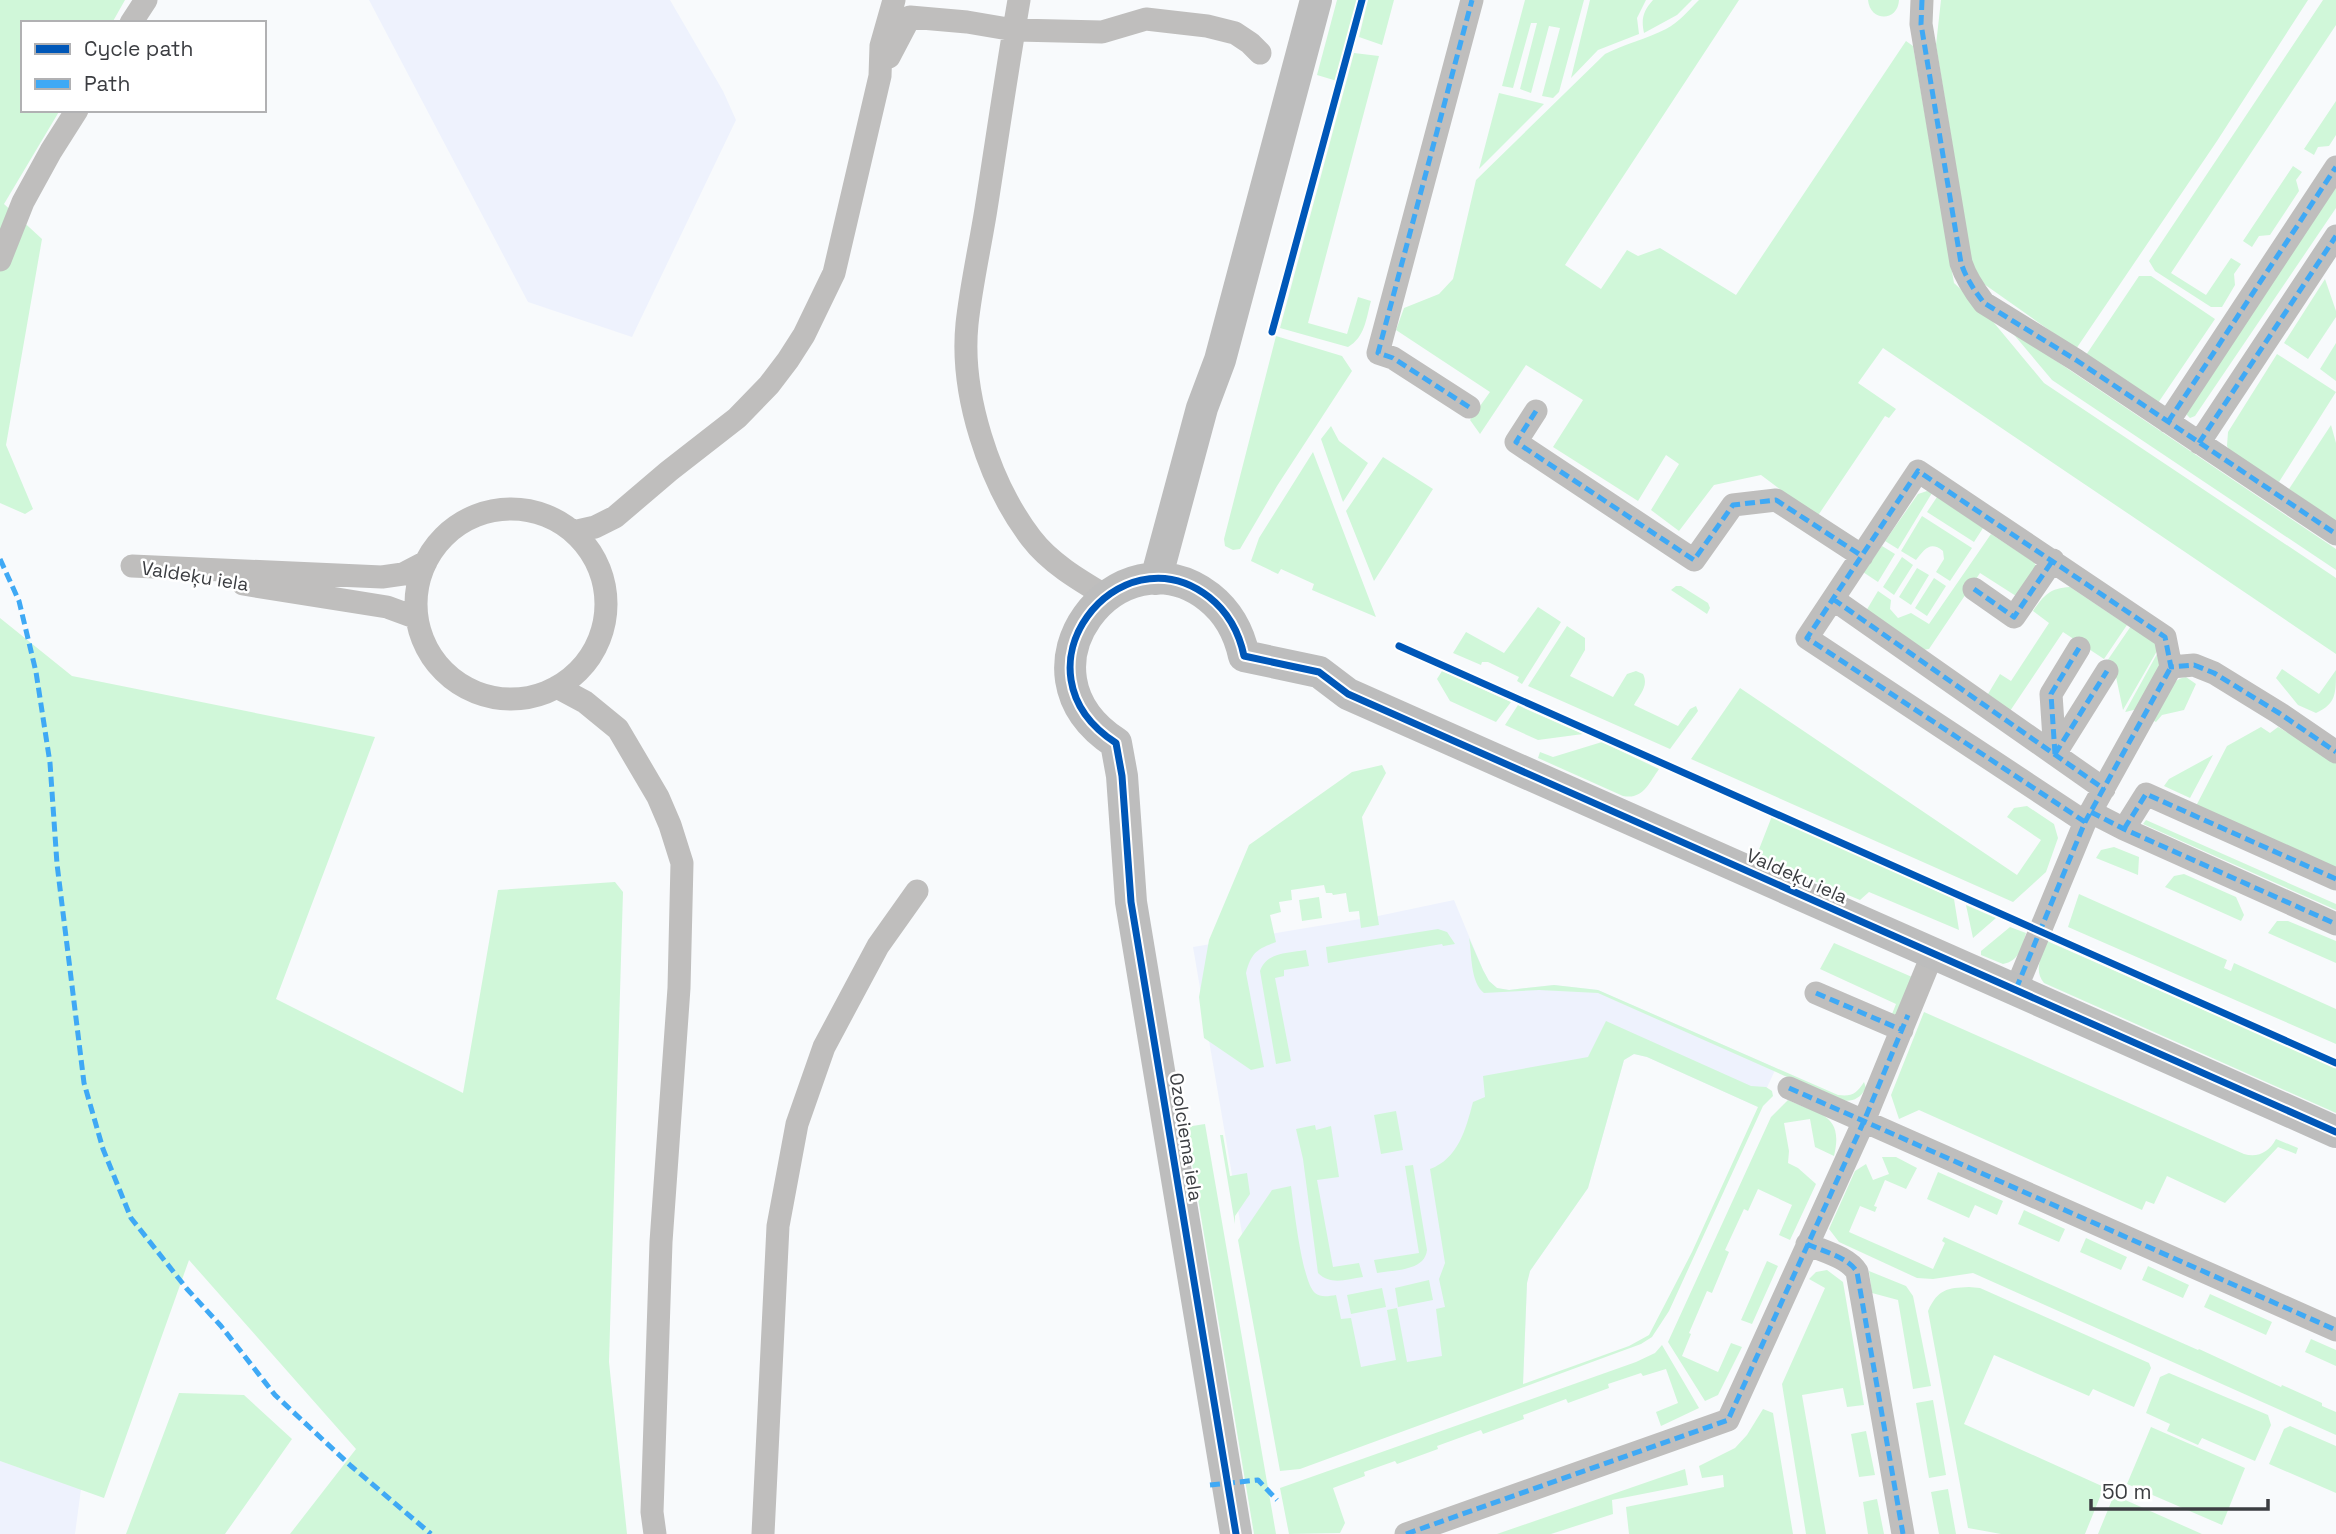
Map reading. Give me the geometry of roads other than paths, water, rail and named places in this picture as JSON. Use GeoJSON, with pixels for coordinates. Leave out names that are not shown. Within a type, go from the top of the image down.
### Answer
{"type":"FeatureCollection","features":[{"type":"Feature","properties":{"kind":"street"},"geometry":{"type":"LineString","coordinates":[[132,21],[146,0]]}},
{"type":"Feature","properties":{"kind":"street"},"geometry":{"type":"LineString","coordinates":[[573,532],[595,527],[615,517],[737,418],[769,385],[804,335],[834,273],[880,76],[881,46],[894,0]]}},
{"type":"Feature","properties":{"kind":"street"},"geometry":{"type":"LineString","coordinates":[[1019,0],[967,326],[969,387],[999,488],[1032,539],[1073,576],[1106,596],[1138,581],[1156,579],[1202,408],[1220,360],[1316,0]]}},
{"type":"Feature","properties":{"kind":"street"},"geometry":{"type":"LineString","coordinates":[[1469,407],[1393,358],[1378,353],[1472,0]]}},
{"type":"Feature","properties":{"kind":"street"},"geometry":{"type":"LineString","coordinates":[[1922,0],[1921,24],[1961,263],[1968,280],[1984,303],[2336,534]]}},
{"type":"Feature","properties":{"kind":"street"},"geometry":{"type":"LineString","coordinates":[[880,76],[910,17],[967,22],[1014,30],[1102,32],[1146,19],[1207,26],[1235,33],[1260,53]]}},
{"type":"Feature","properties":{"kind":"street"},"geometry":{"type":"LineString","coordinates":[[0,260],[23,202],[76,112]]}},
{"type":"Feature","properties":{"kind":"street"},"geometry":{"type":"LineString","coordinates":[[2168,422],[2336,167]]}},
{"type":"Feature","properties":{"kind":"street"},"geometry":{"type":"LineString","coordinates":[[2199,443],[2336,236]]}},
{"type":"Feature","properties":{"kind":"street"},"geometry":{"type":"LineString","coordinates":[[1535,411],[1516,442],[1694,560],[1733,505],[1776,500],[1862,556]]}},
{"type":"Feature","properties":{"kind":"street"},"geometry":{"type":"LineString","coordinates":[[2016,989],[2088,817],[2171,667],[2165,637],[1918,471],[1807,638],[2088,817],[2124,829],[2336,924]]}},
{"type":"Feature","properties":{"kind":"street","name":"Valdeķu iela"},"geometry":{"type":"LineString","coordinates":[[504,509],[529,510],[552,518],[573,532],[590,550],[601,572],[606,596],[606,615],[591,655],[576,673],[557,687],[533,697],[507,699],[481,694],[458,683],[439,665],[425,643],[417,618],[417,590],[426,562],[439,542],[458,525],[480,514],[504,509]]}},
{"type":"Feature","properties":{"kind":"street"},"geometry":{"type":"LineString","coordinates":[[1974,589],[2014,617],[2053,560]]}},
{"type":"Feature","properties":{"kind":"street","name":"Valdeķu iela"},"geometry":{"type":"LineString","coordinates":[[417,618],[387,607],[132,566],[382,577],[402,574],[426,562]]}},
{"type":"Feature","properties":{"kind":"street","name":"Valdeķu iela"},"geometry":{"type":"LineString","coordinates":[[1156,579],[1179,582],[1201,591],[1220,605],[1233,624],[1244,656],[1319,673],[1348,694],[2336,1132]]}},
{"type":"Feature","properties":{"kind":"street","name":"Ozolciema iela"},"geometry":{"type":"LineString","coordinates":[[1106,596],[1087,615],[1075,639],[1070,660],[1072,681],[1078,702],[1089,720],[1116,743],[1122,776],[1131,902],[1236,1534]]}},
{"type":"Feature","properties":{"kind":"street"},"geometry":{"type":"LineString","coordinates":[[1833,599],[2104,789]]}},
{"type":"Feature","properties":{"kind":"street"},"geometry":{"type":"LineString","coordinates":[[2055,754],[2051,694],[2079,648]]}},
{"type":"Feature","properties":{"kind":"street"},"geometry":{"type":"LineString","coordinates":[[2171,667],[2194,666],[2214,673],[2333,744]]}},
{"type":"Feature","properties":{"kind":"street"},"geometry":{"type":"LineString","coordinates":[[2055,754],[2107,671]]}},
{"type":"Feature","properties":{"kind":"street"},"geometry":{"type":"LineString","coordinates":[[557,687],[586,702],[618,729],[658,797],[682,863],[679,988],[661,1242],[652,1512],[655,1534]]}},
{"type":"Feature","properties":{"kind":"street"},"geometry":{"type":"LineString","coordinates":[[2124,829],[2146,794],[2336,879]]}},
{"type":"Feature","properties":{"kind":"street"},"geometry":{"type":"LineString","coordinates":[[763,1534],[778,1226],[797,1124],[824,1047],[878,946],[917,891]]}},
{"type":"Feature","properties":{"kind":"street"},"geometry":{"type":"LineString","coordinates":[[1406,1534],[1728,1420],[1864,1121],[1933,953]]}},
{"type":"Feature","properties":{"kind":"street"},"geometry":{"type":"LineString","coordinates":[[1816,993],[1902,1030]]}},
{"type":"Feature","properties":{"kind":"street"},"geometry":{"type":"LineString","coordinates":[[1789,1088],[2336,1330]]}},
{"type":"Feature","properties":{"kind":"street"},"geometry":{"type":"LineString","coordinates":[[1807,1244],[1840,1259],[1857,1272],[1903,1534]]}}]}
